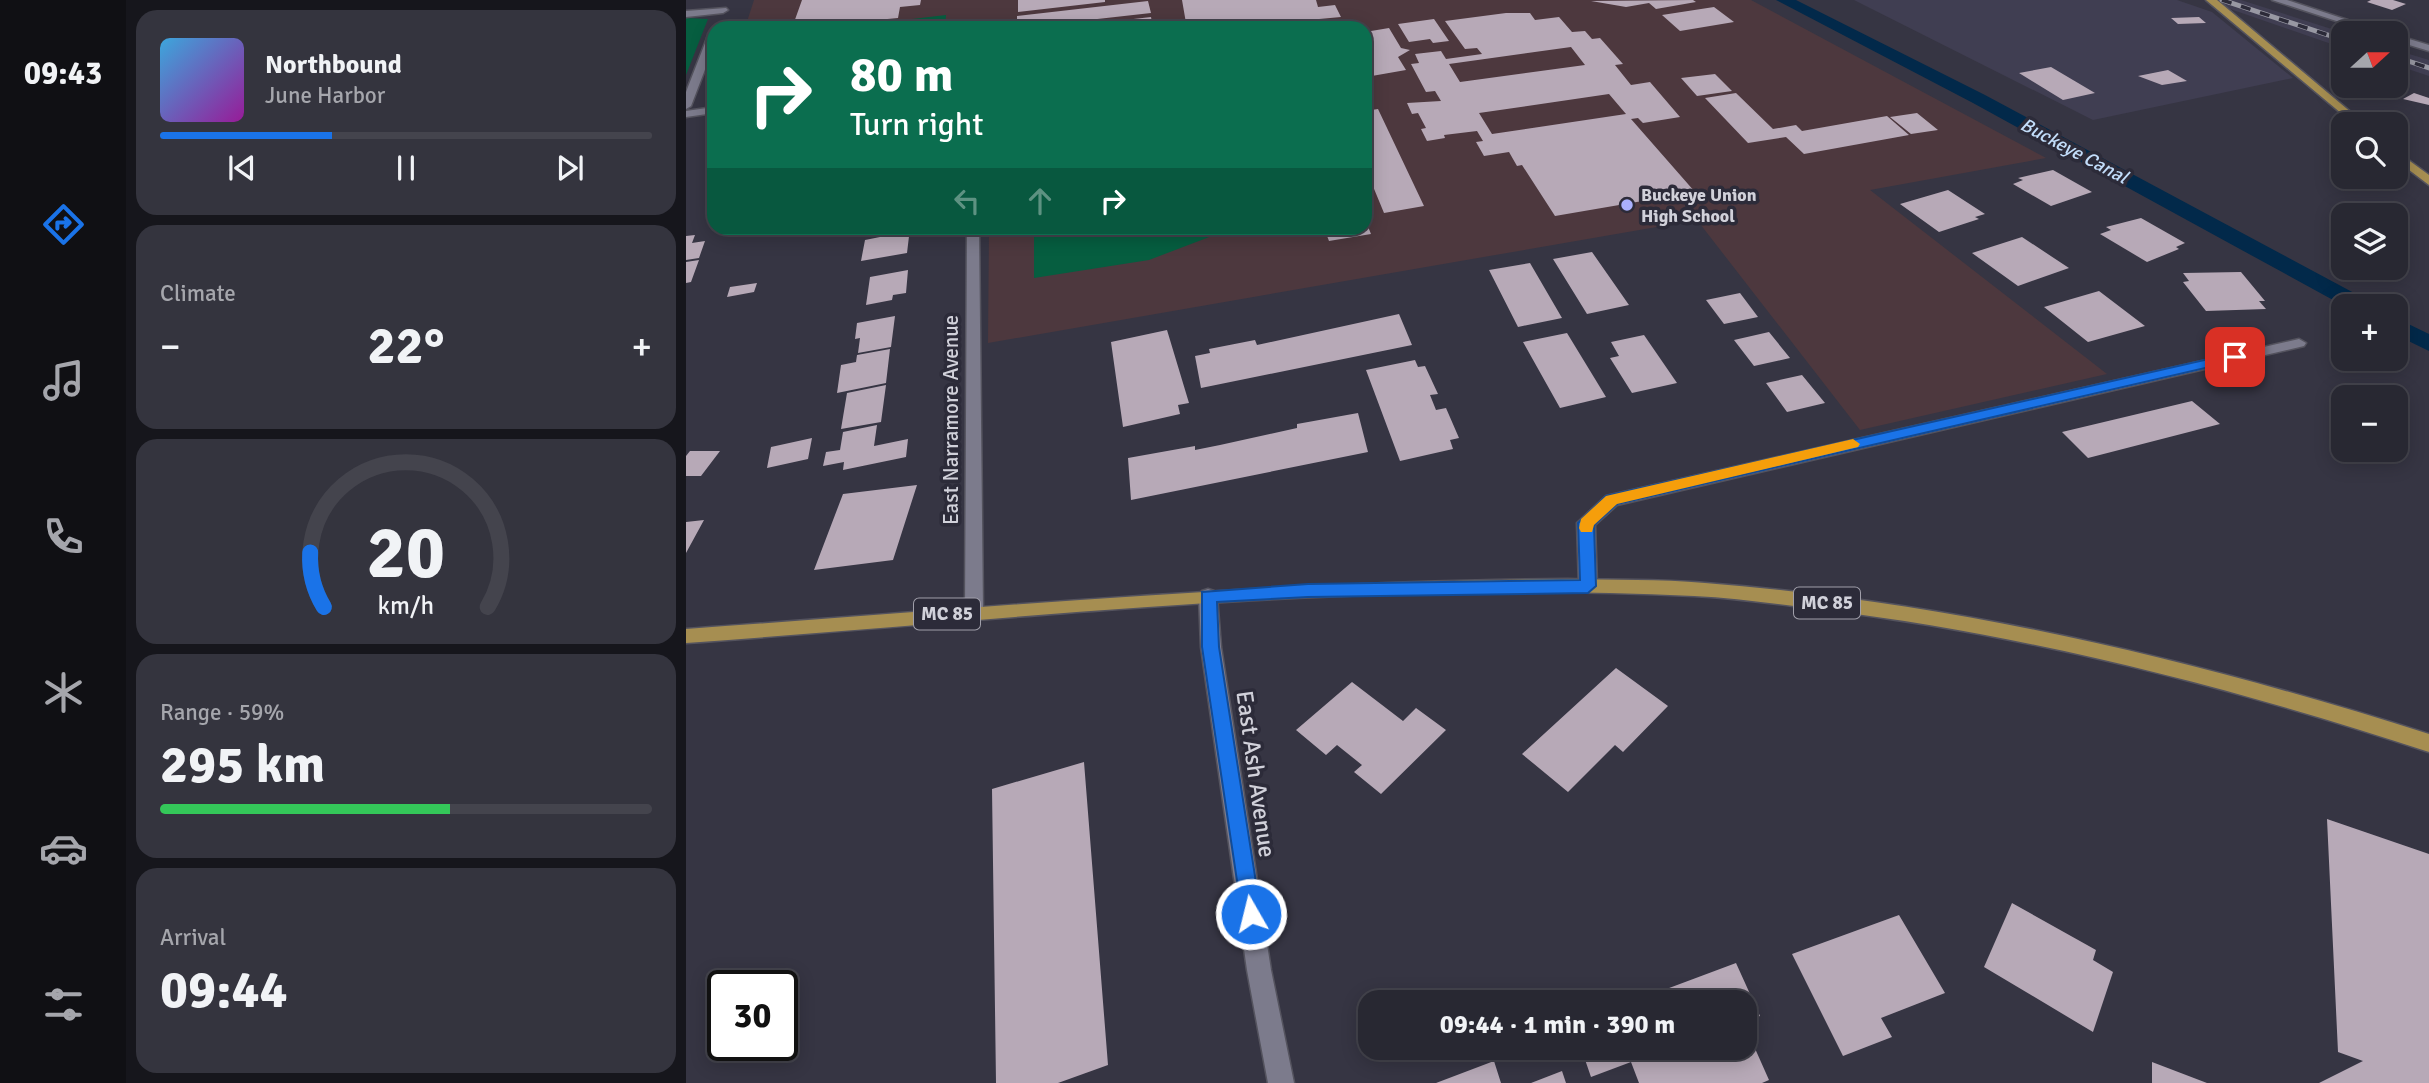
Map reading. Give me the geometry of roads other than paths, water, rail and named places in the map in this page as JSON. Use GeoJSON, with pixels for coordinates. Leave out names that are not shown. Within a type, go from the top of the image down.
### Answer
{"type":"FeatureCollection","features":[{"type":"Feature","properties":{"kind":"main road"},"geometry":{"type":"LineString","coordinates":[[2210,0],[2345,112]]}},
{"type":"Feature","properties":{"kind":"main road"},"geometry":{"type":"LineString","coordinates":[[2408,164],[2429,181]]}},
{"type":"Feature","properties":{"kind":"main road","name":"MC 85"},"geometry":{"type":"LineString","coordinates":[[686,636],[974,612],[1308,590],[1588,586],[1698,589],[1885,610],[2043,638],[2262,690],[2429,743]]}},
{"type":"Feature","properties":{"kind":"street"},"geometry":{"type":"LineString","coordinates":[[2277,0],[2344,21]]}},
{"type":"Feature","properties":{"kind":"street"},"geometry":{"type":"LineString","coordinates":[[686,14],[725,5]]}},
{"type":"Feature","properties":{"kind":"street"},"geometry":{"type":"LineString","coordinates":[[2408,42],[2429,48]]}},
{"type":"Feature","properties":{"kind":"street"},"geometry":{"type":"LineString","coordinates":[[686,106],[707,51]]}},
{"type":"Feature","properties":{"kind":"street"},"geometry":{"type":"LineString","coordinates":[[686,114],[707,111]]}},
{"type":"Feature","properties":{"kind":"street","name":"East Narramore Avenue"},"geometry":{"type":"LineString","coordinates":[[973,235],[974,612]]}},
{"type":"Feature","properties":{"kind":"street"},"geometry":{"type":"LineString","coordinates":[[1588,586],[1586,523],[1612,500],[2299,343]]}},
{"type":"Feature","properties":{"kind":"street","name":"East Ash Avenue"},"geometry":{"type":"LineString","coordinates":[[1208,596],[1210,647],[1259,970],[1280,1083]]}},
{"type":"Feature","properties":{"kind":"waterway","name":"Buckeye Canal"},"geometry":{"type":"LineString","coordinates":[[1784,0],[1979,99],[2339,294]]}},
{"type":"Feature","properties":{"kind":"waterway","name":"Buckeye Canal"},"geometry":{"type":"LineString","coordinates":[[2408,332],[2429,344]]}},
{"type":"Feature","properties":{"kind":"railway"},"geometry":{"type":"LineString","coordinates":[[2222,0],[2331,36]]}},
{"type":"Feature","properties":{"kind":"railway"},"geometry":{"type":"LineString","coordinates":[[2408,61],[2429,68]]}},
{"type":"Feature","properties":{"kind":"place","name":"Buckeye Union High School"},"geometry":{"type":"Point","coordinates":[1627,205]}}]}
